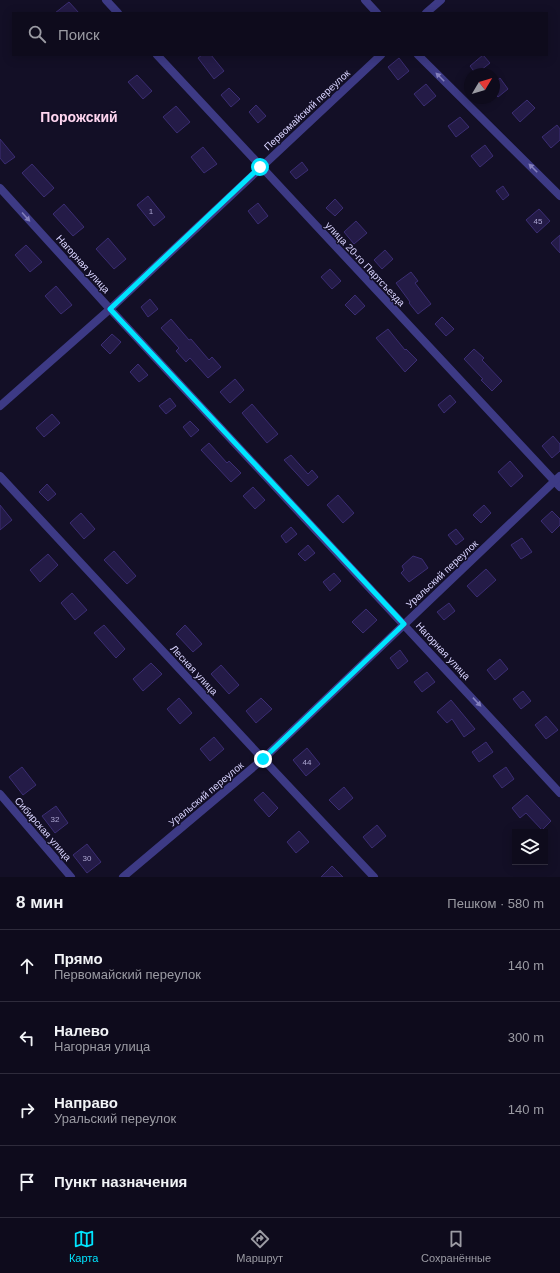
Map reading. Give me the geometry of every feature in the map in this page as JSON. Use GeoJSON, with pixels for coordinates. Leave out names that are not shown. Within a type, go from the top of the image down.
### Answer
{"type":"FeatureCollection","features":[{"type":"Feature","properties":{"kind":"street"},"geometry":{"type":"LineString","coordinates":[[106,0],[117,12]]}},
{"type":"Feature","properties":{"kind":"street"},"geometry":{"type":"LineString","coordinates":[[365,0],[376,12]]}},
{"type":"Feature","properties":{"kind":"street"},"geometry":{"type":"LineString","coordinates":[[427,12],[441,0]]}},
{"type":"Feature","properties":{"kind":"street","name":"улица 20-го Партсъезда"},"geometry":{"type":"LineString","coordinates":[[158,56],[260,167],[558,481]]}},
{"type":"Feature","properties":{"kind":"street","name":"Первомайский переулок"},"geometry":{"type":"LineString","coordinates":[[0,406],[110,309],[380,56]]}},
{"type":"Feature","properties":{"kind":"street"},"geometry":{"type":"LineString","coordinates":[[419,56],[560,196]]}},
{"type":"Feature","properties":{"kind":"street","name":"Нагорная улица"},"geometry":{"type":"LineString","coordinates":[[0,188],[110,309],[560,793]]}},
{"type":"Feature","properties":{"kind":"street","name":"Лесная улица"},"geometry":{"type":"LineString","coordinates":[[0,476],[374,877]]}},
{"type":"Feature","properties":{"kind":"street","name":"Уральский переулок"},"geometry":{"type":"LineString","coordinates":[[123,877],[263,759],[404,624],[558,481]]}},
{"type":"Feature","properties":{"kind":"street","name":"Сибирская улица"},"geometry":{"type":"LineString","coordinates":[[0,794],[71,877]]}},
{"type":"Feature","properties":{"kind":"building"},"geometry":{"type":"Polygon","coordinates":[[[69,2],[78,12],[56,12],[69,2]]]}},
{"type":"Feature","properties":{"kind":"building"},"geometry":{"type":"Polygon","coordinates":[[[201,56],[212,56],[224,71],[214,79],[198,58],[201,56]]]}},
{"type":"Feature","properties":{"kind":"building"},"geometry":{"type":"Polygon","coordinates":[[[482,56],[484,56],[490,63],[484,68],[472,68],[470,66],[482,56]]]}},
{"type":"Feature","properties":{"kind":"building"},"geometry":{"type":"Polygon","coordinates":[[[399,58],[409,71],[398,80],[388,67],[399,58]]]}},
{"type":"Feature","properties":{"kind":"building"},"geometry":{"type":"Polygon","coordinates":[[[137,75],[152,91],[143,99],[128,82],[137,75]]]}},
{"type":"Feature","properties":{"kind":"building"},"geometry":{"type":"Polygon","coordinates":[[[500,78],[508,89],[500,95],[500,78]]]}},
{"type":"Feature","properties":{"kind":"building"},"geometry":{"type":"Polygon","coordinates":[[[426,84],[436,96],[424,106],[414,94],[426,84]]]}},
{"type":"Feature","properties":{"kind":"building"},"geometry":{"type":"Polygon","coordinates":[[[229,88],[240,99],[231,107],[221,95],[229,88]]]}},
{"type":"Feature","properties":{"kind":"building"},"geometry":{"type":"Polygon","coordinates":[[[527,100],[535,108],[520,122],[512,113],[527,100]]]}},
{"type":"Feature","properties":{"kind":"building"},"geometry":{"type":"Polygon","coordinates":[[[256,105],[266,116],[258,123],[249,112],[256,105]]]}},
{"type":"Feature","properties":{"kind":"building"},"geometry":{"type":"Polygon","coordinates":[[[176,106],[190,122],[177,133],[163,117],[176,106]]]}},
{"type":"Feature","properties":{"kind":"building"},"geometry":{"type":"Polygon","coordinates":[[[460,117],[469,127],[456,137],[448,126],[460,117]]]}},
{"type":"Feature","properties":{"kind":"building"},"geometry":{"type":"Polygon","coordinates":[[[557,125],[560,129],[560,140],[551,148],[542,137],[557,125]]]}},
{"type":"Feature","properties":{"kind":"building"},"geometry":{"type":"Polygon","coordinates":[[[0,139],[15,157],[5,164],[0,158],[0,139]]]}},
{"type":"Feature","properties":{"kind":"building"},"geometry":{"type":"Polygon","coordinates":[[[485,145],[493,156],[480,167],[471,156],[485,145]]]}},
{"type":"Feature","properties":{"kind":"building"},"geometry":{"type":"Polygon","coordinates":[[[203,147],[217,164],[204,173],[191,157],[203,147]]]}},
{"type":"Feature","properties":{"kind":"building"},"geometry":{"type":"Polygon","coordinates":[[[302,162],[308,170],[296,179],[290,172],[302,162]]]}},
{"type":"Feature","properties":{"kind":"building"},"geometry":{"type":"Polygon","coordinates":[[[32,164],[54,188],[44,197],[22,173],[32,164]]]}},
{"type":"Feature","properties":{"kind":"building"},"geometry":{"type":"Polygon","coordinates":[[[503,186],[509,195],[503,200],[496,191],[503,186]]]}},
{"type":"Feature","properties":{"kind":"building"},"geometry":{"type":"Polygon","coordinates":[[[148,196],[165,217],[154,226],[137,205],[148,196]]]}},
{"type":"Feature","properties":{"kind":"building"},"geometry":{"type":"Polygon","coordinates":[[[335,199],[343,208],[335,216],[326,208],[335,199]]]}},
{"type":"Feature","properties":{"kind":"building"},"geometry":{"type":"Polygon","coordinates":[[[258,203],[268,216],[258,224],[248,211],[258,203]]]}},
{"type":"Feature","properties":{"kind":"building"},"geometry":{"type":"Polygon","coordinates":[[[64,204],[84,227],[73,236],[53,214],[64,204]]]}},
{"type":"Feature","properties":{"kind":"building"},"geometry":{"type":"Polygon","coordinates":[[[539,209],[550,221],[537,233],[526,220],[539,209]]]}},
{"type":"Feature","properties":{"kind":"building"},"geometry":{"type":"Polygon","coordinates":[[[356,221],[367,233],[354,244],[344,232],[356,221]]]}},
{"type":"Feature","properties":{"kind":"building"},"geometry":{"type":"Polygon","coordinates":[[[560,235],[560,253],[551,243],[560,235]]]}},
{"type":"Feature","properties":{"kind":"building"},"geometry":{"type":"Polygon","coordinates":[[[108,238],[126,259],[114,269],[96,249],[108,238]]]}},
{"type":"Feature","properties":{"kind":"building"},"geometry":{"type":"Polygon","coordinates":[[[26,245],[42,262],[30,272],[15,255],[26,245]]]}},
{"type":"Feature","properties":{"kind":"building"},"geometry":{"type":"Polygon","coordinates":[[[385,250],[393,259],[382,269],[374,260],[385,250]]]}},
{"type":"Feature","properties":{"kind":"building"},"geometry":{"type":"Polygon","coordinates":[[[330,269],[341,281],[332,289],[321,277],[330,269]]]}},
{"type":"Feature","properties":{"kind":"building"},"geometry":{"type":"Polygon","coordinates":[[[411,272],[418,281],[415,283],[431,304],[418,314],[396,283],[411,272]]]}},
{"type":"Feature","properties":{"kind":"building"},"geometry":{"type":"Polygon","coordinates":[[[56,286],[72,305],[61,314],[45,296],[56,286]]]}},
{"type":"Feature","properties":{"kind":"building"},"geometry":{"type":"Polygon","coordinates":[[[355,295],[365,306],[355,315],[345,305],[355,295]]]}},
{"type":"Feature","properties":{"kind":"building"},"geometry":{"type":"Polygon","coordinates":[[[150,299],[158,309],[148,317],[141,307],[150,299]]]}},
{"type":"Feature","properties":{"kind":"building"},"geometry":{"type":"Polygon","coordinates":[[[442,317],[454,329],[446,336],[435,324],[442,317]]]}},
{"type":"Feature","properties":{"kind":"building"},"geometry":{"type":"Polygon","coordinates":[[[171,319],[209,360],[212,357],[221,367],[208,378],[190,358],[186,362],[176,351],[179,348],[161,328],[171,319]]]}},
{"type":"Feature","properties":{"kind":"building"},"geometry":{"type":"Polygon","coordinates":[[[388,329],[405,350],[406,349],[417,360],[405,372],[376,338],[388,329]]]}},
{"type":"Feature","properties":{"kind":"building"},"geometry":{"type":"Polygon","coordinates":[[[112,334],[121,342],[110,354],[101,345],[112,334]]]}},
{"type":"Feature","properties":{"kind":"building"},"geometry":{"type":"Polygon","coordinates":[[[474,349],[484,358],[482,360],[502,381],[492,391],[464,359],[474,349]]]}},
{"type":"Feature","properties":{"kind":"building"},"geometry":{"type":"Polygon","coordinates":[[[138,364],[148,375],[139,382],[130,372],[138,364]]]}},
{"type":"Feature","properties":{"kind":"building"},"geometry":{"type":"Polygon","coordinates":[[[235,379],[244,390],[230,403],[220,392],[235,379]]]}},
{"type":"Feature","properties":{"kind":"building"},"geometry":{"type":"Polygon","coordinates":[[[450,395],[456,402],[444,413],[438,405],[450,395]]]}},
{"type":"Feature","properties":{"kind":"building"},"geometry":{"type":"Polygon","coordinates":[[[170,398],[176,406],[166,414],[159,406],[170,398]]]}},
{"type":"Feature","properties":{"kind":"building"},"geometry":{"type":"Polygon","coordinates":[[[252,404],[278,434],[267,443],[242,413],[252,404]]]}},
{"type":"Feature","properties":{"kind":"building"},"geometry":{"type":"Polygon","coordinates":[[[52,414],[60,423],[44,437],[36,428],[52,414]]]}},
{"type":"Feature","properties":{"kind":"building"},"geometry":{"type":"Polygon","coordinates":[[[190,421],[199,430],[191,437],[183,427],[190,421]]]}},
{"type":"Feature","properties":{"kind":"building"},"geometry":{"type":"Polygon","coordinates":[[[553,436],[560,444],[560,451],[552,458],[542,446],[553,436]]]}},
{"type":"Feature","properties":{"kind":"building"},"geometry":{"type":"Polygon","coordinates":[[[209,443],[227,463],[229,461],[241,473],[231,482],[201,450],[209,443]]]}},
{"type":"Feature","properties":{"kind":"building"},"geometry":{"type":"Polygon","coordinates":[[[291,455],[308,474],[312,470],[318,477],[308,486],[284,460],[291,455]]]}},
{"type":"Feature","properties":{"kind":"building"},"geometry":{"type":"Polygon","coordinates":[[[510,461],[523,476],[511,487],[498,472],[510,461]]]}},
{"type":"Feature","properties":{"kind":"building"},"geometry":{"type":"Polygon","coordinates":[[[47,484],[56,494],[48,501],[39,492],[47,484]]]}},
{"type":"Feature","properties":{"kind":"building"},"geometry":{"type":"Polygon","coordinates":[[[253,487],[265,500],[255,509],[243,496],[253,487]]]}},
{"type":"Feature","properties":{"kind":"building"},"geometry":{"type":"Polygon","coordinates":[[[338,495],[354,513],[343,523],[327,505],[338,495]]]}},
{"type":"Feature","properties":{"kind":"building"},"geometry":{"type":"Polygon","coordinates":[[[0,505],[12,520],[0,530],[0,505]]]}},
{"type":"Feature","properties":{"kind":"building"},"geometry":{"type":"Polygon","coordinates":[[[484,505],[491,513],[481,523],[473,515],[484,505]]]}},
{"type":"Feature","properties":{"kind":"building"},"geometry":{"type":"Polygon","coordinates":[[[552,511],[560,519],[560,525],[552,533],[541,521],[552,511]]]}},
{"type":"Feature","properties":{"kind":"building"},"geometry":{"type":"Polygon","coordinates":[[[81,513],[95,529],[84,539],[70,523],[81,513]]]}},
{"type":"Feature","properties":{"kind":"building"},"geometry":{"type":"Polygon","coordinates":[[[291,527],[297,534],[286,543],[281,536],[291,527]]]}},
{"type":"Feature","properties":{"kind":"building"},"geometry":{"type":"Polygon","coordinates":[[[456,529],[464,539],[456,545],[448,535],[456,529]]]}},
{"type":"Feature","properties":{"kind":"building"},"geometry":{"type":"Polygon","coordinates":[[[522,538],[532,552],[521,559],[511,545],[522,538]]]}},
{"type":"Feature","properties":{"kind":"building"},"geometry":{"type":"Polygon","coordinates":[[[308,545],[315,553],[305,561],[298,554],[308,545]]]}},
{"type":"Feature","properties":{"kind":"building"},"geometry":{"type":"Polygon","coordinates":[[[114,551],[136,576],[127,584],[104,560],[114,551]]]}},
{"type":"Feature","properties":{"kind":"building"},"geometry":{"type":"Polygon","coordinates":[[[48,554],[58,565],[40,582],[30,570],[48,554]]]}},
{"type":"Feature","properties":{"kind":"building"},"geometry":{"type":"Polygon","coordinates":[[[413,556],[422,559],[428,568],[409,582],[401,573],[404,570],[402,566],[413,556]]]}},
{"type":"Feature","properties":{"kind":"building"},"geometry":{"type":"Polygon","coordinates":[[[486,569],[496,580],[477,597],[467,586],[486,569]]]}},
{"type":"Feature","properties":{"kind":"building"},"geometry":{"type":"Polygon","coordinates":[[[334,573],[341,581],[330,591],[323,582],[334,573]]]}},
{"type":"Feature","properties":{"kind":"building"},"geometry":{"type":"Polygon","coordinates":[[[72,593],[87,610],[75,620],[61,603],[72,593]]]}},
{"type":"Feature","properties":{"kind":"building"},"geometry":{"type":"Polygon","coordinates":[[[449,603],[455,611],[444,620],[437,612],[449,603]]]}},
{"type":"Feature","properties":{"kind":"building"},"geometry":{"type":"Polygon","coordinates":[[[366,609],[377,620],[363,633],[352,622],[366,609]]]}},
{"type":"Feature","properties":{"kind":"building"},"geometry":{"type":"Polygon","coordinates":[[[104,625],[125,649],[116,658],[94,633],[104,625]]]}},
{"type":"Feature","properties":{"kind":"building"},"geometry":{"type":"Polygon","coordinates":[[[185,625],[202,644],[193,652],[176,634],[185,625]]]}},
{"type":"Feature","properties":{"kind":"building"},"geometry":{"type":"Polygon","coordinates":[[[400,650],[408,661],[398,669],[390,658],[400,650]]]}},
{"type":"Feature","properties":{"kind":"building"},"geometry":{"type":"Polygon","coordinates":[[[500,659],[508,669],[495,680],[487,670],[500,659]]]}},
{"type":"Feature","properties":{"kind":"building"},"geometry":{"type":"Polygon","coordinates":[[[151,663],[162,674],[143,691],[133,679],[151,663]]]}},
{"type":"Feature","properties":{"kind":"building"},"geometry":{"type":"Polygon","coordinates":[[[221,665],[239,685],[229,694],[211,674],[221,665]]]}},
{"type":"Feature","properties":{"kind":"building"},"geometry":{"type":"Polygon","coordinates":[[[427,672],[435,682],[422,692],[414,682],[427,672]]]}},
{"type":"Feature","properties":{"kind":"building"},"geometry":{"type":"Polygon","coordinates":[[[523,691],[531,701],[521,709],[513,699],[523,691]]]}},
{"type":"Feature","properties":{"kind":"building"},"geometry":{"type":"Polygon","coordinates":[[[179,698],[192,713],[180,724],[167,709],[179,698]]]}},
{"type":"Feature","properties":{"kind":"building"},"geometry":{"type":"Polygon","coordinates":[[[261,698],[272,709],[256,723],[246,711],[261,698]]]}},
{"type":"Feature","properties":{"kind":"building"},"geometry":{"type":"Polygon","coordinates":[[[451,700],[475,729],[464,737],[452,719],[447,723],[437,712],[451,700]]]}},
{"type":"Feature","properties":{"kind":"building"},"geometry":{"type":"Polygon","coordinates":[[[546,716],[558,730],[546,739],[535,725],[546,716]]]}},
{"type":"Feature","properties":{"kind":"building"},"geometry":{"type":"Polygon","coordinates":[[[214,737],[224,749],[210,761],[200,749],[214,737]]]}},
{"type":"Feature","properties":{"kind":"building"},"geometry":{"type":"Polygon","coordinates":[[[486,742],[493,752],[479,762],[472,752],[486,742]]]}},
{"type":"Feature","properties":{"kind":"building"},"geometry":{"type":"Polygon","coordinates":[[[307,748],[320,764],[306,776],[293,760],[307,748]]]}},
{"type":"Feature","properties":{"kind":"building"},"geometry":{"type":"Polygon","coordinates":[[[22,767],[36,785],[23,795],[9,777],[22,767]]]}},
{"type":"Feature","properties":{"kind":"building"},"geometry":{"type":"Polygon","coordinates":[[[506,767],[514,779],[502,788],[493,776],[506,767]]]}},
{"type":"Feature","properties":{"kind":"building"},"geometry":{"type":"Polygon","coordinates":[[[344,787],[353,798],[339,810],[329,800],[344,787]]]}},
{"type":"Feature","properties":{"kind":"building"},"geometry":{"type":"Polygon","coordinates":[[[263,792],[278,808],[269,817],[254,800],[263,792]]]}},
{"type":"Feature","properties":{"kind":"building"},"geometry":{"type":"Polygon","coordinates":[[[527,795],[551,821],[543,829],[541,829],[526,813],[520,818],[512,808],[527,795]]]}},
{"type":"Feature","properties":{"kind":"building"},"geometry":{"type":"Polygon","coordinates":[[[56,806],[68,823],[55,833],[42,816],[56,806]]]}},
{"type":"Feature","properties":{"kind":"building"},"geometry":{"type":"Polygon","coordinates":[[[377,825],[386,836],[372,848],[363,837],[377,825]]]}},
{"type":"Feature","properties":{"kind":"building"},"geometry":{"type":"Polygon","coordinates":[[[299,831],[309,842],[296,853],[287,842],[299,831]]]}},
{"type":"Feature","properties":{"kind":"building"},"geometry":{"type":"Polygon","coordinates":[[[87,844],[101,862],[87,873],[73,855],[87,844]]]}},
{"type":"Feature","properties":{"kind":"building"},"geometry":{"type":"Polygon","coordinates":[[[332,866],[343,877],[321,877],[332,866]]]}},
{"type":"Feature","properties":{"kind":"district","name":"Порожский"},"geometry":{"type":"Point","coordinates":[79,117]}},
{"type":"Feature","properties":{"kind":"route"},"geometry":{"type":"LineString","coordinates":[[260,167],[110,309],[404,624],[263,759]]}}]}
